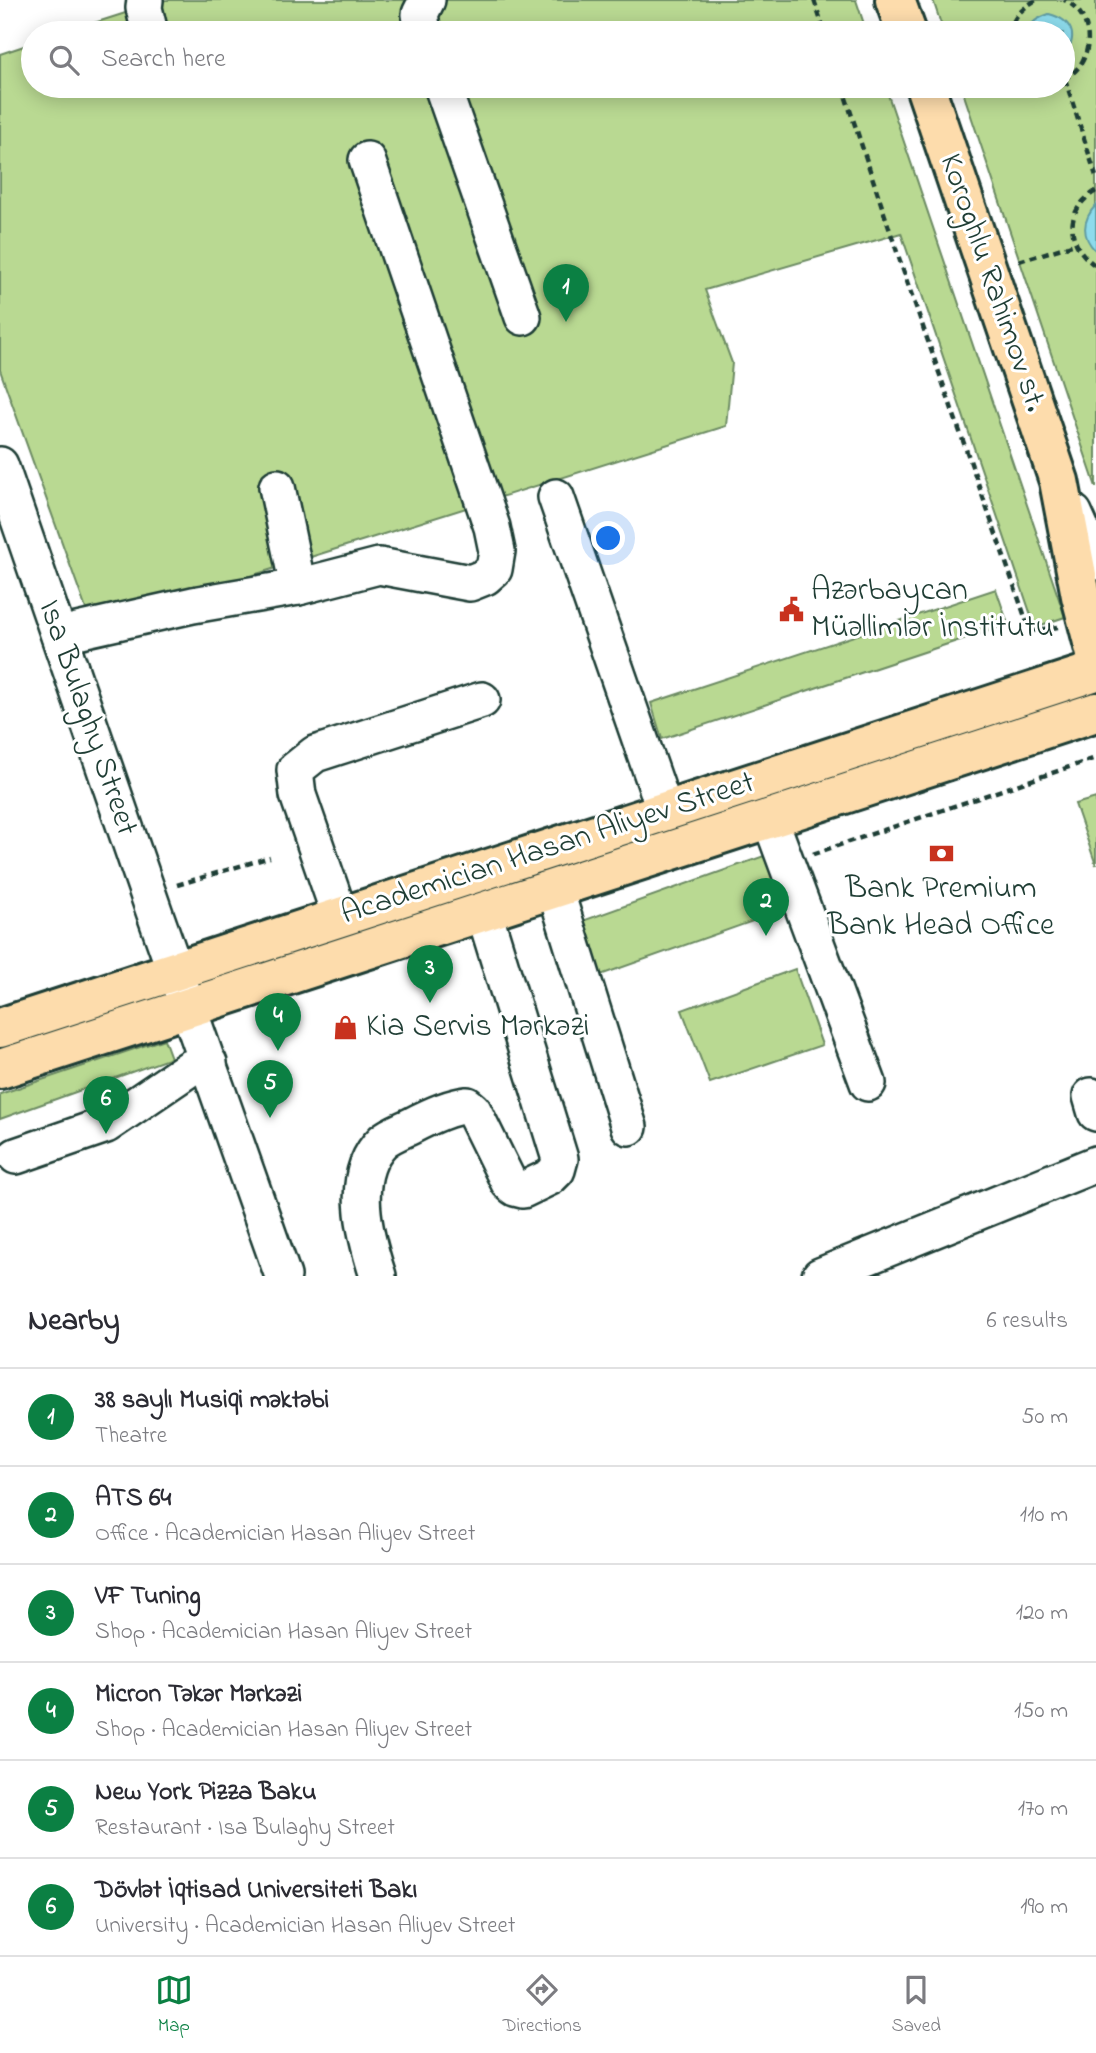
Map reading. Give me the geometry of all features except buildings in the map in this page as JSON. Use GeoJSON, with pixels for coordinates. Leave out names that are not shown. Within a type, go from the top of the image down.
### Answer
{"type":"FeatureCollection","features":[{"type":"Feature","properties":{"kind":"main road"},"geometry":{"type":"LineString","coordinates":[[895,0],[903,21]]}},
{"type":"Feature","properties":{"kind":"main road","name":"Koroghlu Rahimov st."},"geometry":{"type":"LineString","coordinates":[[929,98],[1059,481],[1081,596],[1096,654]]}},
{"type":"Feature","properties":{"kind":"main road","name":"Academician Hasan Aliyev Street"},"geometry":{"type":"LineString","coordinates":[[0,1028],[1096,671]]}},
{"type":"Feature","properties":{"kind":"main road","name":"Academician Hasan Aliyev Street"},"geometry":{"type":"LineString","coordinates":[[0,1069],[1096,712]]}},
{"type":"Feature","properties":{"kind":"street"},"geometry":{"type":"LineString","coordinates":[[145,0],[147,21]]}},
{"type":"Feature","properties":{"kind":"street"},"geometry":{"type":"LineString","coordinates":[[421,21],[420,14],[426,0]]}},
{"type":"Feature","properties":{"kind":"street"},"geometry":{"type":"LineString","coordinates":[[446,98],[523,317]]}},
{"type":"Feature","properties":{"kind":"street"},"geometry":{"type":"LineString","coordinates":[[59,635],[193,605],[298,587],[379,566],[470,583],[485,577],[494,569],[497,551],[492,527],[367,160]]}},
{"type":"Feature","properties":{"kind":"street","name":"Isa Bulaghy Street"},"geometry":{"type":"LineString","coordinates":[[0,466],[6,505],[59,635],[189,1007]]}},
{"type":"Feature","properties":{"kind":"street"},"geometry":{"type":"LineString","coordinates":[[1059,481],[1096,562]]}},
{"type":"Feature","properties":{"kind":"street"},"geometry":{"type":"LineString","coordinates":[[277,487],[298,587]]}},
{"type":"Feature","properties":{"kind":"street"},"geometry":{"type":"LineString","coordinates":[[556,496],[664,811]]}},
{"type":"Feature","properties":{"kind":"street"},"geometry":{"type":"LineString","coordinates":[[340,916],[298,795],[295,770],[315,754],[482,700]]}},
{"type":"Feature","properties":{"kind":"street"},"geometry":{"type":"LineString","coordinates":[[769,820],[868,1083]]}},
{"type":"Feature","properties":{"kind":"street"},"geometry":{"type":"LineString","coordinates":[[555,889],[629,1127]]}},
{"type":"Feature","properties":{"kind":"street"},"geometry":{"type":"LineString","coordinates":[[378,1276],[362,1208],[362,1184],[368,1162],[383,1140],[421,1121],[467,1105],[473,1110],[509,1183],[523,1190],[550,1177],[557,1170],[560,1159],[484,912]]}},
{"type":"Feature","properties":{"kind":"street"},"geometry":{"type":"LineString","coordinates":[[189,1007],[209,1063],[272,1274]]}},
{"type":"Feature","properties":{"kind":"street"},"geometry":{"type":"LineString","coordinates":[[16,1156],[106,1125],[190,1068],[209,1063]]}},
{"type":"Feature","properties":{"kind":"street"},"geometry":{"type":"LineString","coordinates":[[820,1276],[1096,1164]]}},
{"type":"Feature","properties":{"kind":"path"},"geometry":{"type":"LineString","coordinates":[[814,0],[821,21]]}},
{"type":"Feature","properties":{"kind":"path"},"geometry":{"type":"LineString","coordinates":[[1014,21],[1021,9],[1036,0]]}},
{"type":"Feature","properties":{"kind":"path"},"geometry":{"type":"LineString","coordinates":[[1064,0],[1073,3],[1087,16],[1093,34],[1091,53],[1082,69],[1075,73]]}},
{"type":"Feature","properties":{"kind":"path"},"geometry":{"type":"LineString","coordinates":[[846,98],[904,273],[1030,631],[1059,626]]}},
{"type":"Feature","properties":{"kind":"path"},"geometry":{"type":"LineString","coordinates":[[1070,98],[1096,176]]}},
{"type":"Feature","properties":{"kind":"path"},"geometry":{"type":"LineString","coordinates":[[1096,191],[1086,197],[1076,211],[1072,227],[1075,244],[1084,257],[1096,266]]}},
{"type":"Feature","properties":{"kind":"path"},"geometry":{"type":"LineString","coordinates":[[1019,261],[1075,244]]}},
{"type":"Feature","properties":{"kind":"path"},"geometry":{"type":"LineString","coordinates":[[786,864],[1096,758]]}},
{"type":"Feature","properties":{"kind":"path"},"geometry":{"type":"LineString","coordinates":[[177,885],[270,857]]}},
{"type":"Feature","properties":{"kind":"green space"},"geometry":{"type":"Polygon","coordinates":[[[166,0],[856,0],[863,21],[100,21],[166,0]]]}},
{"type":"Feature","properties":{"kind":"green space"},"geometry":{"type":"Polygon","coordinates":[[[933,0],[1096,0],[1096,487],[965,98],[1075,98],[1075,21],[940,21],[933,0]]]}},
{"type":"Feature","properties":{"kind":"green space"},"geometry":{"type":"Polygon","coordinates":[[[21,47],[21,98],[889,98],[1065,617],[1035,627],[901,233],[705,290],[732,363],[726,426],[92,626],[0,370],[0,54],[21,47]]]}},
{"type":"Feature","properties":{"kind":"green space"},"geometry":{"type":"Polygon","coordinates":[[[996,589],[1008,624],[662,739],[651,703],[996,589]]]}},
{"type":"Feature","properties":{"kind":"green space"},"geometry":{"type":"Polygon","coordinates":[[[1096,798],[1096,865],[1075,804],[1096,798]]]}},
{"type":"Feature","properties":{"kind":"green space"},"geometry":{"type":"Polygon","coordinates":[[[764,856],[784,910],[592,978],[574,924],[764,856]]]}},
{"type":"Feature","properties":{"kind":"green space"},"geometry":{"type":"Polygon","coordinates":[[[795,969],[822,1045],[710,1083],[682,1010],[795,969]]]}},
{"type":"Feature","properties":{"kind":"green space"},"geometry":{"type":"Polygon","coordinates":[[[164,1039],[171,1058],[0,1119],[0,1094],[164,1039]]]}},
{"type":"Feature","properties":{"kind":"water"},"geometry":{"type":"Polygon","coordinates":[[[1049,14],[1064,21],[1035,21],[1049,14]]]}},
{"type":"Feature","properties":{"kind":"water"},"geometry":{"type":"Polygon","coordinates":[[[1096,205],[1096,251],[1088,240],[1085,228],[1096,205]]]}},
{"type":"Feature","properties":{"kind":"place","name":"38 saylı Musiqi məktəbi"},"geometry":{"type":"Point","coordinates":[566,322]}},
{"type":"Feature","properties":{"kind":"place","name":"Azərbaycan Müəllimlər İnstitutu"},"geometry":{"type":"Point","coordinates":[791,609]}},
{"type":"Feature","properties":{"kind":"place","name":"Bank Premium Bank Head Office"},"geometry":{"type":"Point","coordinates":[941,853]}},
{"type":"Feature","properties":{"kind":"place","name":"ATS 64"},"geometry":{"type":"Point","coordinates":[766,936]}},
{"type":"Feature","properties":{"kind":"place","name":"VF Tuning"},"geometry":{"type":"Point","coordinates":[430,1003]}},
{"type":"Feature","properties":{"kind":"place","name":"Kia Servis Mərkəzi"},"geometry":{"type":"Point","coordinates":[346,1027]}},
{"type":"Feature","properties":{"kind":"place","name":"Micron Təkər Mərkəzi"},"geometry":{"type":"Point","coordinates":[278,1051]}},
{"type":"Feature","properties":{"kind":"place","name":"New York Pizza Baku"},"geometry":{"type":"Point","coordinates":[270,1118]}},
{"type":"Feature","properties":{"kind":"place","name":"Dövlət İqtisad Universiteti Bakı"},"geometry":{"type":"Point","coordinates":[106,1134]}}]}
